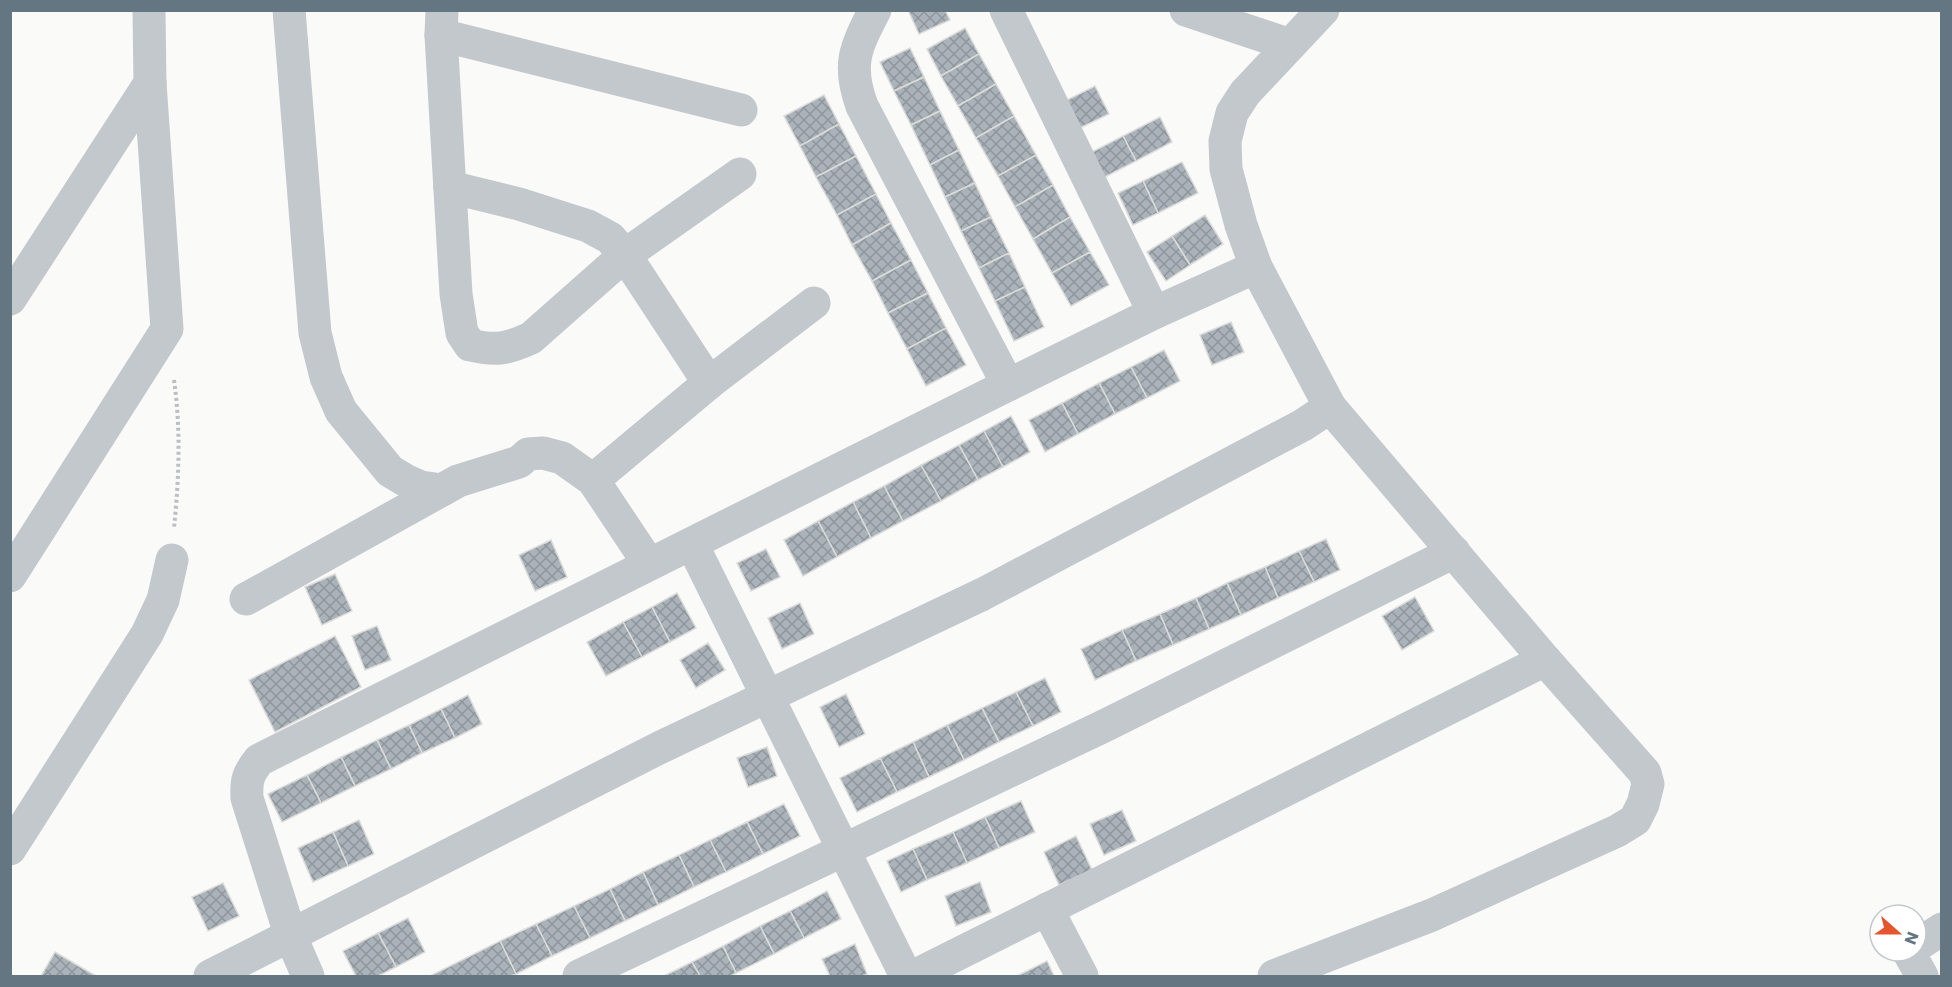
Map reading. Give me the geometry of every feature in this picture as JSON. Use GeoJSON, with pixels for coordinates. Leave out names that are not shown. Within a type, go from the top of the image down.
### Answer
{"type":"FeatureCollection","features":[{"type":"Feature","properties":{"kind":"street"},"geometry":{"type":"LineString","coordinates":[[10,576],[167,329],[150,83],[149,10]]}},
{"type":"Feature","properties":{"kind":"street"},"geometry":{"type":"LineString","coordinates":[[289,10],[315,333],[326,377],[341,411],[390,471],[421,487],[442,490]]}},
{"type":"Feature","properties":{"kind":"street"},"geometry":{"type":"LineString","coordinates":[[875,10],[854,57],[855,87],[862,106],[1008,385]]}},
{"type":"Feature","properties":{"kind":"street"},"geometry":{"type":"LineString","coordinates":[[1006,10],[1154,313]]}},
{"type":"Feature","properties":{"kind":"street"},"geometry":{"type":"LineString","coordinates":[[1186,10],[1290,45]]}},
{"type":"Feature","properties":{"kind":"street"},"geometry":{"type":"LineString","coordinates":[[1274,976],[1432,915],[1617,831],[1635,820],[1643,804],[1648,784],[1645,773],[1545,660],[1330,407],[1256,267],[1241,225],[1226,169],[1225,141],[1232,113],[1245,93],[1323,10]]}},
{"type":"Feature","properties":{"kind":"street"},"geometry":{"type":"LineString","coordinates":[[740,174],[625,255],[531,338],[514,346],[496,350],[470,345],[462,333],[456,294],[442,23],[741,110]]}},
{"type":"Feature","properties":{"kind":"street"},"geometry":{"type":"LineString","coordinates":[[10,299],[150,83]]}},
{"type":"Feature","properties":{"kind":"street"},"geometry":{"type":"LineString","coordinates":[[450,187],[519,204],[588,226],[610,238],[625,255],[709,383]]}},
{"type":"Feature","properties":{"kind":"street"},"geometry":{"type":"LineString","coordinates":[[308,976],[291,937],[247,798],[246,784],[249,772],[259,760],[1008,385],[1154,313],[1256,267]]}},
{"type":"Feature","properties":{"kind":"street"},"geometry":{"type":"LineString","coordinates":[[593,480],[709,383],[814,303]]}},
{"type":"Feature","properties":{"kind":"street"},"geometry":{"type":"LineString","coordinates":[[210,976],[291,937],[539,808],[1031,570],[1303,425],[1330,407]]}},
{"type":"Feature","properties":{"kind":"street"},"geometry":{"type":"LineString","coordinates":[[246,599],[458,481],[519,462],[528,454],[543,453],[562,458],[593,480],[649,564]]}},
{"type":"Feature","properties":{"kind":"street"},"geometry":{"type":"LineString","coordinates":[[692,544],[906,976]]}},
{"type":"Feature","properties":{"kind":"street"},"geometry":{"type":"LineString","coordinates":[[579,976],[1102,727],[1454,552]]}},
{"type":"Feature","properties":{"kind":"street"},"geometry":{"type":"LineString","coordinates":[[10,849],[147,634],[163,600],[172,560]]}},
{"type":"Feature","properties":{"kind":"street"},"geometry":{"type":"LineString","coordinates":[[914,976],[1545,660]]}},
{"type":"Feature","properties":{"kind":"street"},"geometry":{"type":"LineString","coordinates":[[1047,909],[1082,976]]}},
{"type":"Feature","properties":{"kind":"street"},"geometry":{"type":"LineString","coordinates":[[1928,938],[1941,929]]}},
{"type":"Feature","properties":{"kind":"path"},"geometry":{"type":"LineString","coordinates":[[167,329],[177,402],[179,469],[172,560]]}},
{"type":"Feature","properties":{"kind":"building"},"geometry":{"type":"Polygon","coordinates":[[[908,10],[945,10],[950,20],[919,34],[908,10]]]}},
{"type":"Feature","properties":{"kind":"building"},"geometry":{"type":"Polygon","coordinates":[[[965,28],[979,54],[941,76],[927,49],[965,28]]]}},
{"type":"Feature","properties":{"kind":"building"},"geometry":{"type":"Polygon","coordinates":[[[910,48],[924,77],[894,91],[880,62],[910,48]]]}},
{"type":"Feature","properties":{"kind":"building"},"geometry":{"type":"Polygon","coordinates":[[[979,54],[996,84],[958,106],[941,76],[979,54]]]}},
{"type":"Feature","properties":{"kind":"building"},"geometry":{"type":"Polygon","coordinates":[[[924,77],[940,111],[911,125],[894,91],[924,77]]]}},
{"type":"Feature","properties":{"kind":"building"},"geometry":{"type":"Polygon","coordinates":[[[996,84],[1014,116],[976,138],[958,106],[996,84]]]}},
{"type":"Feature","properties":{"kind":"building"},"geometry":{"type":"Polygon","coordinates":[[[1095,86],[1109,114],[1080,128],[1067,100],[1095,86]]]}},
{"type":"Feature","properties":{"kind":"building"},"geometry":{"type":"Polygon","coordinates":[[[824,95],[839,124],[800,146],[784,116],[824,95]]]}},
{"type":"Feature","properties":{"kind":"building"},"geometry":{"type":"Polygon","coordinates":[[[940,111],[959,150],[930,165],[911,125],[940,111]]]}},
{"type":"Feature","properties":{"kind":"building"},"geometry":{"type":"Polygon","coordinates":[[[1014,116],[1036,155],[998,176],[976,138],[1014,116]]]}},
{"type":"Feature","properties":{"kind":"building"},"geometry":{"type":"Polygon","coordinates":[[[1160,117],[1172,142],[1136,161],[1123,136],[1160,117]]]}},
{"type":"Feature","properties":{"kind":"building"},"geometry":{"type":"Polygon","coordinates":[[[839,124],[856,156],[816,177],[800,146],[839,124]]]}},
{"type":"Feature","properties":{"kind":"building"},"geometry":{"type":"Polygon","coordinates":[[[1123,136],[1136,161],[1101,179],[1088,154],[1123,136]]]}},
{"type":"Feature","properties":{"kind":"building"},"geometry":{"type":"Polygon","coordinates":[[[959,150],[975,183],[945,197],[930,165],[959,150]]]}},
{"type":"Feature","properties":{"kind":"building"},"geometry":{"type":"Polygon","coordinates":[[[1036,155],[1053,185],[1015,207],[998,176],[1036,155]]]}},
{"type":"Feature","properties":{"kind":"building"},"geometry":{"type":"Polygon","coordinates":[[[856,156],[876,194],[837,215],[816,177],[856,156]]]}},
{"type":"Feature","properties":{"kind":"building"},"geometry":{"type":"Polygon","coordinates":[[[1182,162],[1198,193],[1158,213],[1143,181],[1182,162]]]}},
{"type":"Feature","properties":{"kind":"building"},"geometry":{"type":"Polygon","coordinates":[[[1143,181],[1158,213],[1133,225],[1118,193],[1143,181]]]}},
{"type":"Feature","properties":{"kind":"building"},"geometry":{"type":"Polygon","coordinates":[[[975,183],[991,217],[961,231],[945,197],[975,183]]]}},
{"type":"Feature","properties":{"kind":"building"},"geometry":{"type":"Polygon","coordinates":[[[1053,185],[1070,217],[1033,239],[1015,207],[1053,185]]]}},
{"type":"Feature","properties":{"kind":"building"},"geometry":{"type":"Polygon","coordinates":[[[876,194],[891,223],[852,245],[837,215],[876,194]]]}},
{"type":"Feature","properties":{"kind":"building"},"geometry":{"type":"Polygon","coordinates":[[[1205,215],[1223,244],[1190,265],[1172,236],[1205,215]]]}},
{"type":"Feature","properties":{"kind":"building"},"geometry":{"type":"Polygon","coordinates":[[[991,217],[1009,253],[979,268],[961,231],[991,217]]]}},
{"type":"Feature","properties":{"kind":"building"},"geometry":{"type":"Polygon","coordinates":[[[1070,217],[1090,252],[1052,273],[1033,239],[1070,217]]]}},
{"type":"Feature","properties":{"kind":"building"},"geometry":{"type":"Polygon","coordinates":[[[891,223],[911,260],[872,281],[852,245],[891,223]]]}},
{"type":"Feature","properties":{"kind":"building"},"geometry":{"type":"Polygon","coordinates":[[[1172,236],[1190,265],[1166,281],[1147,252],[1172,236]]]}},
{"type":"Feature","properties":{"kind":"building"},"geometry":{"type":"Polygon","coordinates":[[[1090,252],[1109,285],[1071,306],[1052,273],[1090,252]]]}},
{"type":"Feature","properties":{"kind":"building"},"geometry":{"type":"Polygon","coordinates":[[[1009,253],[1025,287],[995,301],[979,268],[1009,253]]]}},
{"type":"Feature","properties":{"kind":"building"},"geometry":{"type":"Polygon","coordinates":[[[911,260],[928,293],[888,313],[872,281],[911,260]]]}},
{"type":"Feature","properties":{"kind":"building"},"geometry":{"type":"Polygon","coordinates":[[[1025,287],[1044,327],[1014,341],[995,301],[1025,287]]]}},
{"type":"Feature","properties":{"kind":"building"},"geometry":{"type":"Polygon","coordinates":[[[928,293],[946,328],[907,349],[888,313],[928,293]]]}},
{"type":"Feature","properties":{"kind":"building"},"geometry":{"type":"Polygon","coordinates":[[[1231,322],[1244,352],[1212,365],[1200,335],[1231,322]]]}},
{"type":"Feature","properties":{"kind":"building"},"geometry":{"type":"Polygon","coordinates":[[[946,328],[966,365],[926,386],[907,349],[946,328]]]}},
{"type":"Feature","properties":{"kind":"building"},"geometry":{"type":"Polygon","coordinates":[[[1164,350],[1180,381],[1147,398],[1131,367],[1164,350]]]}},
{"type":"Feature","properties":{"kind":"building"},"geometry":{"type":"Polygon","coordinates":[[[1131,367],[1147,398],[1115,414],[1099,383],[1131,367]]]}},
{"type":"Feature","properties":{"kind":"building"},"geometry":{"type":"Polygon","coordinates":[[[1099,383],[1115,414],[1078,434],[1062,403],[1099,383]]]}},
{"type":"Feature","properties":{"kind":"building"},"geometry":{"type":"Polygon","coordinates":[[[1062,403],[1078,434],[1045,452],[1029,420],[1062,403]]]}},
{"type":"Feature","properties":{"kind":"building"},"geometry":{"type":"Polygon","coordinates":[[[1011,416],[1030,452],[1003,467],[984,431],[1011,416]]]}},
{"type":"Feature","properties":{"kind":"building"},"geometry":{"type":"Polygon","coordinates":[[[984,431],[1003,467],[978,480],[959,445],[984,431]]]}},
{"type":"Feature","properties":{"kind":"building"},"geometry":{"type":"Polygon","coordinates":[[[959,445],[978,480],[941,501],[921,465],[959,445]]]}},
{"type":"Feature","properties":{"kind":"building"},"geometry":{"type":"Polygon","coordinates":[[[921,465],[941,501],[903,521],[884,486],[921,465]]]}},
{"type":"Feature","properties":{"kind":"building"},"geometry":{"type":"Polygon","coordinates":[[[884,486],[903,521],[871,538],[853,502],[884,486]]]}},
{"type":"Feature","properties":{"kind":"building"},"geometry":{"type":"Polygon","coordinates":[[[853,502],[871,538],[837,557],[818,521],[853,502]]]}},
{"type":"Feature","properties":{"kind":"building"},"geometry":{"type":"Polygon","coordinates":[[[818,521],[837,557],[803,576],[784,540],[818,521]]]}},
{"type":"Feature","properties":{"kind":"building"},"geometry":{"type":"Polygon","coordinates":[[[1326,539],[1340,570],[1314,582],[1299,551],[1326,539]]]}},
{"type":"Feature","properties":{"kind":"building"},"geometry":{"type":"Polygon","coordinates":[[[551,540],[567,577],[535,591],[519,555],[551,540]]]}},
{"type":"Feature","properties":{"kind":"building"},"geometry":{"type":"Polygon","coordinates":[[[766,549],[780,577],[751,591],[737,563],[766,549]]]}},
{"type":"Feature","properties":{"kind":"building"},"geometry":{"type":"Polygon","coordinates":[[[1299,551],[1314,582],[1278,598],[1265,567],[1299,551]]]}},
{"type":"Feature","properties":{"kind":"building"},"geometry":{"type":"Polygon","coordinates":[[[1265,567],[1278,598],[1241,615],[1227,583],[1265,567]]]}},
{"type":"Feature","properties":{"kind":"building"},"geometry":{"type":"Polygon","coordinates":[[[335,574],[352,611],[322,625],[305,587],[335,574]]]}},
{"type":"Feature","properties":{"kind":"building"},"geometry":{"type":"Polygon","coordinates":[[[1227,583],[1241,615],[1209,629],[1196,598],[1227,583]]]}},
{"type":"Feature","properties":{"kind":"building"},"geometry":{"type":"Polygon","coordinates":[[[677,593],[696,628],[670,642],[652,607],[677,593]]]}},
{"type":"Feature","properties":{"kind":"building"},"geometry":{"type":"Polygon","coordinates":[[[1415,597],[1434,631],[1402,650],[1382,616],[1415,597]]]}},
{"type":"Feature","properties":{"kind":"building"},"geometry":{"type":"Polygon","coordinates":[[[1196,598],[1209,629],[1173,645],[1160,614],[1196,598]]]}},
{"type":"Feature","properties":{"kind":"building"},"geometry":{"type":"Polygon","coordinates":[[[800,603],[814,634],[782,649],[768,618],[800,603]]]}},
{"type":"Feature","properties":{"kind":"building"},"geometry":{"type":"Polygon","coordinates":[[[652,607],[670,642],[642,657],[623,622],[652,607]]]}},
{"type":"Feature","properties":{"kind":"building"},"geometry":{"type":"Polygon","coordinates":[[[1160,614],[1173,645],[1136,661],[1122,630],[1160,614]]]}},
{"type":"Feature","properties":{"kind":"building"},"geometry":{"type":"Polygon","coordinates":[[[623,622],[642,657],[606,676],[587,642],[623,622]]]}},
{"type":"Feature","properties":{"kind":"building"},"geometry":{"type":"Polygon","coordinates":[[[377,626],[391,660],[365,670],[352,636],[377,626]]]}},
{"type":"Feature","properties":{"kind":"building"},"geometry":{"type":"Polygon","coordinates":[[[1122,630],[1136,661],[1095,680],[1081,649],[1122,630]]]}},
{"type":"Feature","properties":{"kind":"building"},"geometry":{"type":"Polygon","coordinates":[[[335,636],[361,687],[275,732],[249,680],[335,636]]]}},
{"type":"Feature","properties":{"kind":"building"},"geometry":{"type":"Polygon","coordinates":[[[708,643],[725,670],[696,688],[680,660],[708,643]]]}},
{"type":"Feature","properties":{"kind":"building"},"geometry":{"type":"Polygon","coordinates":[[[1045,678],[1061,712],[1033,726],[1016,692],[1045,678]]]}},
{"type":"Feature","properties":{"kind":"building"},"geometry":{"type":"Polygon","coordinates":[[[1016,692],[1033,726],[999,742],[982,708],[1016,692]]]}},
{"type":"Feature","properties":{"kind":"building"},"geometry":{"type":"Polygon","coordinates":[[[846,694],[865,734],[839,747],[820,707],[846,694]]]}},
{"type":"Feature","properties":{"kind":"building"},"geometry":{"type":"Polygon","coordinates":[[[468,695],[482,724],[455,738],[441,709],[468,695]]]}},
{"type":"Feature","properties":{"kind":"building"},"geometry":{"type":"Polygon","coordinates":[[[982,708],[999,742],[964,760],[947,725],[982,708]]]}},
{"type":"Feature","properties":{"kind":"building"},"geometry":{"type":"Polygon","coordinates":[[[441,709],[455,738],[422,753],[409,725],[441,709]]]}},
{"type":"Feature","properties":{"kind":"building"},"geometry":{"type":"Polygon","coordinates":[[[409,725],[422,753],[391,769],[377,740],[409,725]]]}},
{"type":"Feature","properties":{"kind":"building"},"geometry":{"type":"Polygon","coordinates":[[[947,725],[964,760],[929,777],[913,742],[947,725]]]}},
{"type":"Feature","properties":{"kind":"building"},"geometry":{"type":"Polygon","coordinates":[[[377,740],[391,769],[355,786],[341,757],[377,740]]]}},
{"type":"Feature","properties":{"kind":"building"},"geometry":{"type":"Polygon","coordinates":[[[913,742],[929,777],[897,792],[880,758],[913,742]]]}},
{"type":"Feature","properties":{"kind":"building"},"geometry":{"type":"Polygon","coordinates":[[[767,747],[777,776],[748,787],[737,758],[767,747]]]}},
{"type":"Feature","properties":{"kind":"building"},"geometry":{"type":"Polygon","coordinates":[[[341,757],[355,786],[321,803],[307,775],[341,757]]]}},
{"type":"Feature","properties":{"kind":"building"},"geometry":{"type":"Polygon","coordinates":[[[880,758],[897,792],[857,812],[840,778],[880,758]]]}},
{"type":"Feature","properties":{"kind":"building"},"geometry":{"type":"Polygon","coordinates":[[[307,775],[321,803],[282,822],[268,794],[307,775]]]}},
{"type":"Feature","properties":{"kind":"building"},"geometry":{"type":"Polygon","coordinates":[[[1021,801],[1035,832],[999,848],[985,817],[1021,801]]]}},
{"type":"Feature","properties":{"kind":"building"},"geometry":{"type":"Polygon","coordinates":[[[784,804],[800,836],[763,854],[747,822],[784,804]]]}},
{"type":"Feature","properties":{"kind":"building"},"geometry":{"type":"Polygon","coordinates":[[[1122,810],[1136,841],[1104,855],[1090,824],[1122,810]]]}},
{"type":"Feature","properties":{"kind":"building"},"geometry":{"type":"Polygon","coordinates":[[[985,817],[999,848],[967,863],[953,832],[985,817]]]}},
{"type":"Feature","properties":{"kind":"building"},"geometry":{"type":"Polygon","coordinates":[[[359,820],[374,854],[348,866],[333,832],[359,820]]]}},
{"type":"Feature","properties":{"kind":"building"},"geometry":{"type":"Polygon","coordinates":[[[747,822],[763,854],[726,872],[710,840],[747,822]]]}},
{"type":"Feature","properties":{"kind":"building"},"geometry":{"type":"Polygon","coordinates":[[[333,832],[348,866],[313,882],[298,848],[333,832]]]}},
{"type":"Feature","properties":{"kind":"building"},"geometry":{"type":"Polygon","coordinates":[[[953,832],[967,863],[927,880],[913,849],[953,832]]]}},
{"type":"Feature","properties":{"kind":"building"},"geometry":{"type":"Polygon","coordinates":[[[1076,836],[1092,870],[1059,885],[1044,852],[1076,836]]]}},
{"type":"Feature","properties":{"kind":"building"},"geometry":{"type":"Polygon","coordinates":[[[710,840],[726,872],[694,887],[679,855],[710,840]]]}},
{"type":"Feature","properties":{"kind":"building"},"geometry":{"type":"Polygon","coordinates":[[[913,849],[927,880],[901,892],[887,861],[913,849]]]}},
{"type":"Feature","properties":{"kind":"building"},"geometry":{"type":"Polygon","coordinates":[[[679,855],[694,887],[658,905],[643,872],[679,855]]]}},
{"type":"Feature","properties":{"kind":"building"},"geometry":{"type":"Polygon","coordinates":[[[643,872],[658,905],[625,921],[610,889],[643,872]]]}},
{"type":"Feature","properties":{"kind":"building"},"geometry":{"type":"Polygon","coordinates":[[[980,882],[991,912],[956,926],[945,896],[980,882]]]}},
{"type":"Feature","properties":{"kind":"building"},"geometry":{"type":"Polygon","coordinates":[[[223,883],[239,916],[208,931],[192,897],[223,883]]]}},
{"type":"Feature","properties":{"kind":"building"},"geometry":{"type":"Polygon","coordinates":[[[610,889],[625,921],[590,938],[574,906],[610,889]]]}},
{"type":"Feature","properties":{"kind":"building"},"geometry":{"type":"Polygon","coordinates":[[[827,891],[841,919],[804,938],[790,911],[827,891]]]}},
{"type":"Feature","properties":{"kind":"building"},"geometry":{"type":"Polygon","coordinates":[[[574,906],[590,938],[552,956],[536,924],[574,906]]]}},
{"type":"Feature","properties":{"kind":"building"},"geometry":{"type":"Polygon","coordinates":[[[790,911],[804,938],[774,954],[760,926],[790,911]]]}},
{"type":"Feature","properties":{"kind":"building"},"geometry":{"type":"Polygon","coordinates":[[[408,918],[425,952],[396,967],[378,933],[408,918]]]}},
{"type":"Feature","properties":{"kind":"building"},"geometry":{"type":"Polygon","coordinates":[[[536,924],[552,956],[516,974],[500,941],[536,924]]]}},
{"type":"Feature","properties":{"kind":"building"},"geometry":{"type":"Polygon","coordinates":[[[760,926],[774,954],[736,973],[723,946],[760,926]]]}},
{"type":"Feature","properties":{"kind":"building"},"geometry":{"type":"Polygon","coordinates":[[[378,933],[396,967],[378,976],[356,976],[343,951],[378,933]]]}},
{"type":"Feature","properties":{"kind":"building"},"geometry":{"type":"Polygon","coordinates":[[[500,941],[516,974],[510,976],[432,975],[500,941]]]}},
{"type":"Feature","properties":{"kind":"building"},"geometry":{"type":"Polygon","coordinates":[[[855,944],[867,974],[830,976],[822,959],[855,944]]]}},
{"type":"Feature","properties":{"kind":"building"},"geometry":{"type":"Polygon","coordinates":[[[723,946],[736,973],[731,976],[700,976],[692,962],[723,946]]]}},
{"type":"Feature","properties":{"kind":"building"},"geometry":{"type":"Polygon","coordinates":[[[55,952],[96,976],[41,976],[55,952]]]}},
{"type":"Feature","properties":{"kind":"building"},"geometry":{"type":"Polygon","coordinates":[[[1047,961],[1054,976],[1017,976],[1047,961]]]}},
{"type":"Feature","properties":{"kind":"building"},"geometry":{"type":"Polygon","coordinates":[[[692,962],[700,976],[664,976],[692,962]]]}}]}
